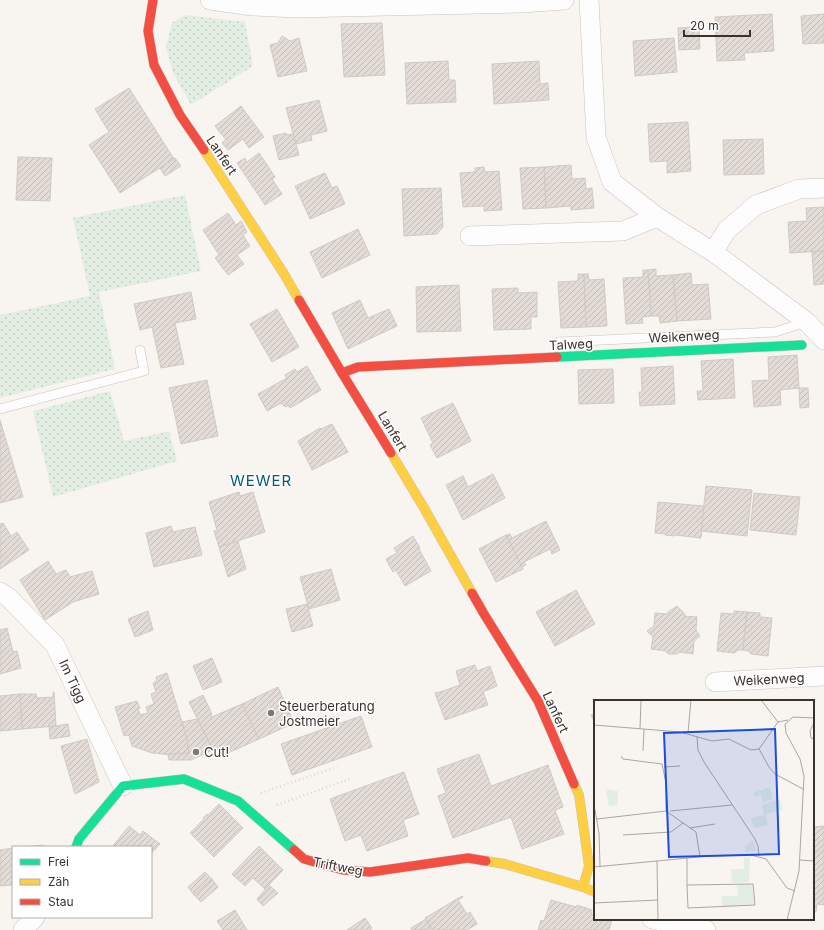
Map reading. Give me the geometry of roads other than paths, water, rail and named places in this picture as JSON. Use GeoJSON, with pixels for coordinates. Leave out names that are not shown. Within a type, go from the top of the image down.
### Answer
{"type":"FeatureCollection","features":[{"type":"Feature","properties":{"kind":"street","name":"Lanfert"},"geometry":{"type":"LineString","coordinates":[[153,0],[148,31],[154,65],[176,109],[284,274],[424,508],[484,614],[538,701],[579,795],[589,866],[583,887]]}},
{"type":"Feature","properties":{"kind":"street"},"geometry":{"type":"LineString","coordinates":[[210,0],[252,6],[296,8],[521,3],[564,0]]}},
{"type":"Feature","properties":{"kind":"street"},"geometry":{"type":"LineString","coordinates":[[589,0],[596,137],[612,182],[657,217],[713,252],[807,322],[824,340]]}},
{"type":"Feature","properties":{"kind":"street"},"geometry":{"type":"LineString","coordinates":[[713,252],[727,230],[756,206],[799,189],[824,188]]}},
{"type":"Feature","properties":{"kind":"street"},"geometry":{"type":"LineString","coordinates":[[470,236],[623,231],[657,217]]}},
{"type":"Feature","properties":{"kind":"street","name":"Talweg"},"geometry":{"type":"LineString","coordinates":[[342,372],[358,367],[802,346]]}},
{"type":"Feature","properties":{"kind":"street","name":"Im Tigg"},"geometry":{"type":"LineString","coordinates":[[0,592],[8,597],[55,644],[123,786]]}},
{"type":"Feature","properties":{"kind":"street","name":"Weikenweg"},"geometry":{"type":"LineString","coordinates":[[715,682],[824,676]]}},
{"type":"Feature","properties":{"kind":"street","name":"Triftweg"},"geometry":{"type":"LineString","coordinates":[[123,786],[184,779],[238,801],[304,859],[343,870],[370,872],[468,858],[505,864],[594,892]]}},
{"type":"Feature","properties":{"kind":"street"},"geometry":{"type":"LineString","coordinates":[[77,843],[123,786]]}},
{"type":"Feature","properties":{"kind":"street"},"geometry":{"type":"LineString","coordinates":[[23,930],[34,918]]}},
{"type":"Feature","properties":{"kind":"street"},"geometry":{"type":"LineString","coordinates":[[649,930],[652,920]]}},
{"type":"Feature","properties":{"kind":"street"},"geometry":{"type":"LineString","coordinates":[[657,920],[706,930]]}},
{"type":"Feature","properties":{"kind":"lane","name":"Weikenweg"},"geometry":{"type":"LineString","coordinates":[[559,342],[775,332],[807,322]]}},
{"type":"Feature","properties":{"kind":"lane"},"geometry":{"type":"LineString","coordinates":[[0,409],[144,371],[140,350]]}},
{"type":"Feature","properties":{"kind":"place","name":"Steuerberatung Jostmeier"},"geometry":{"type":"Point","coordinates":[271,713]}},
{"type":"Feature","properties":{"kind":"place","name":"Cut!"},"geometry":{"type":"Point","coordinates":[196,752]}},
{"type":"Feature","properties":{"kind":"district","name":"WEWER"},"geometry":{"type":"Point","coordinates":[261,480]}}]}
